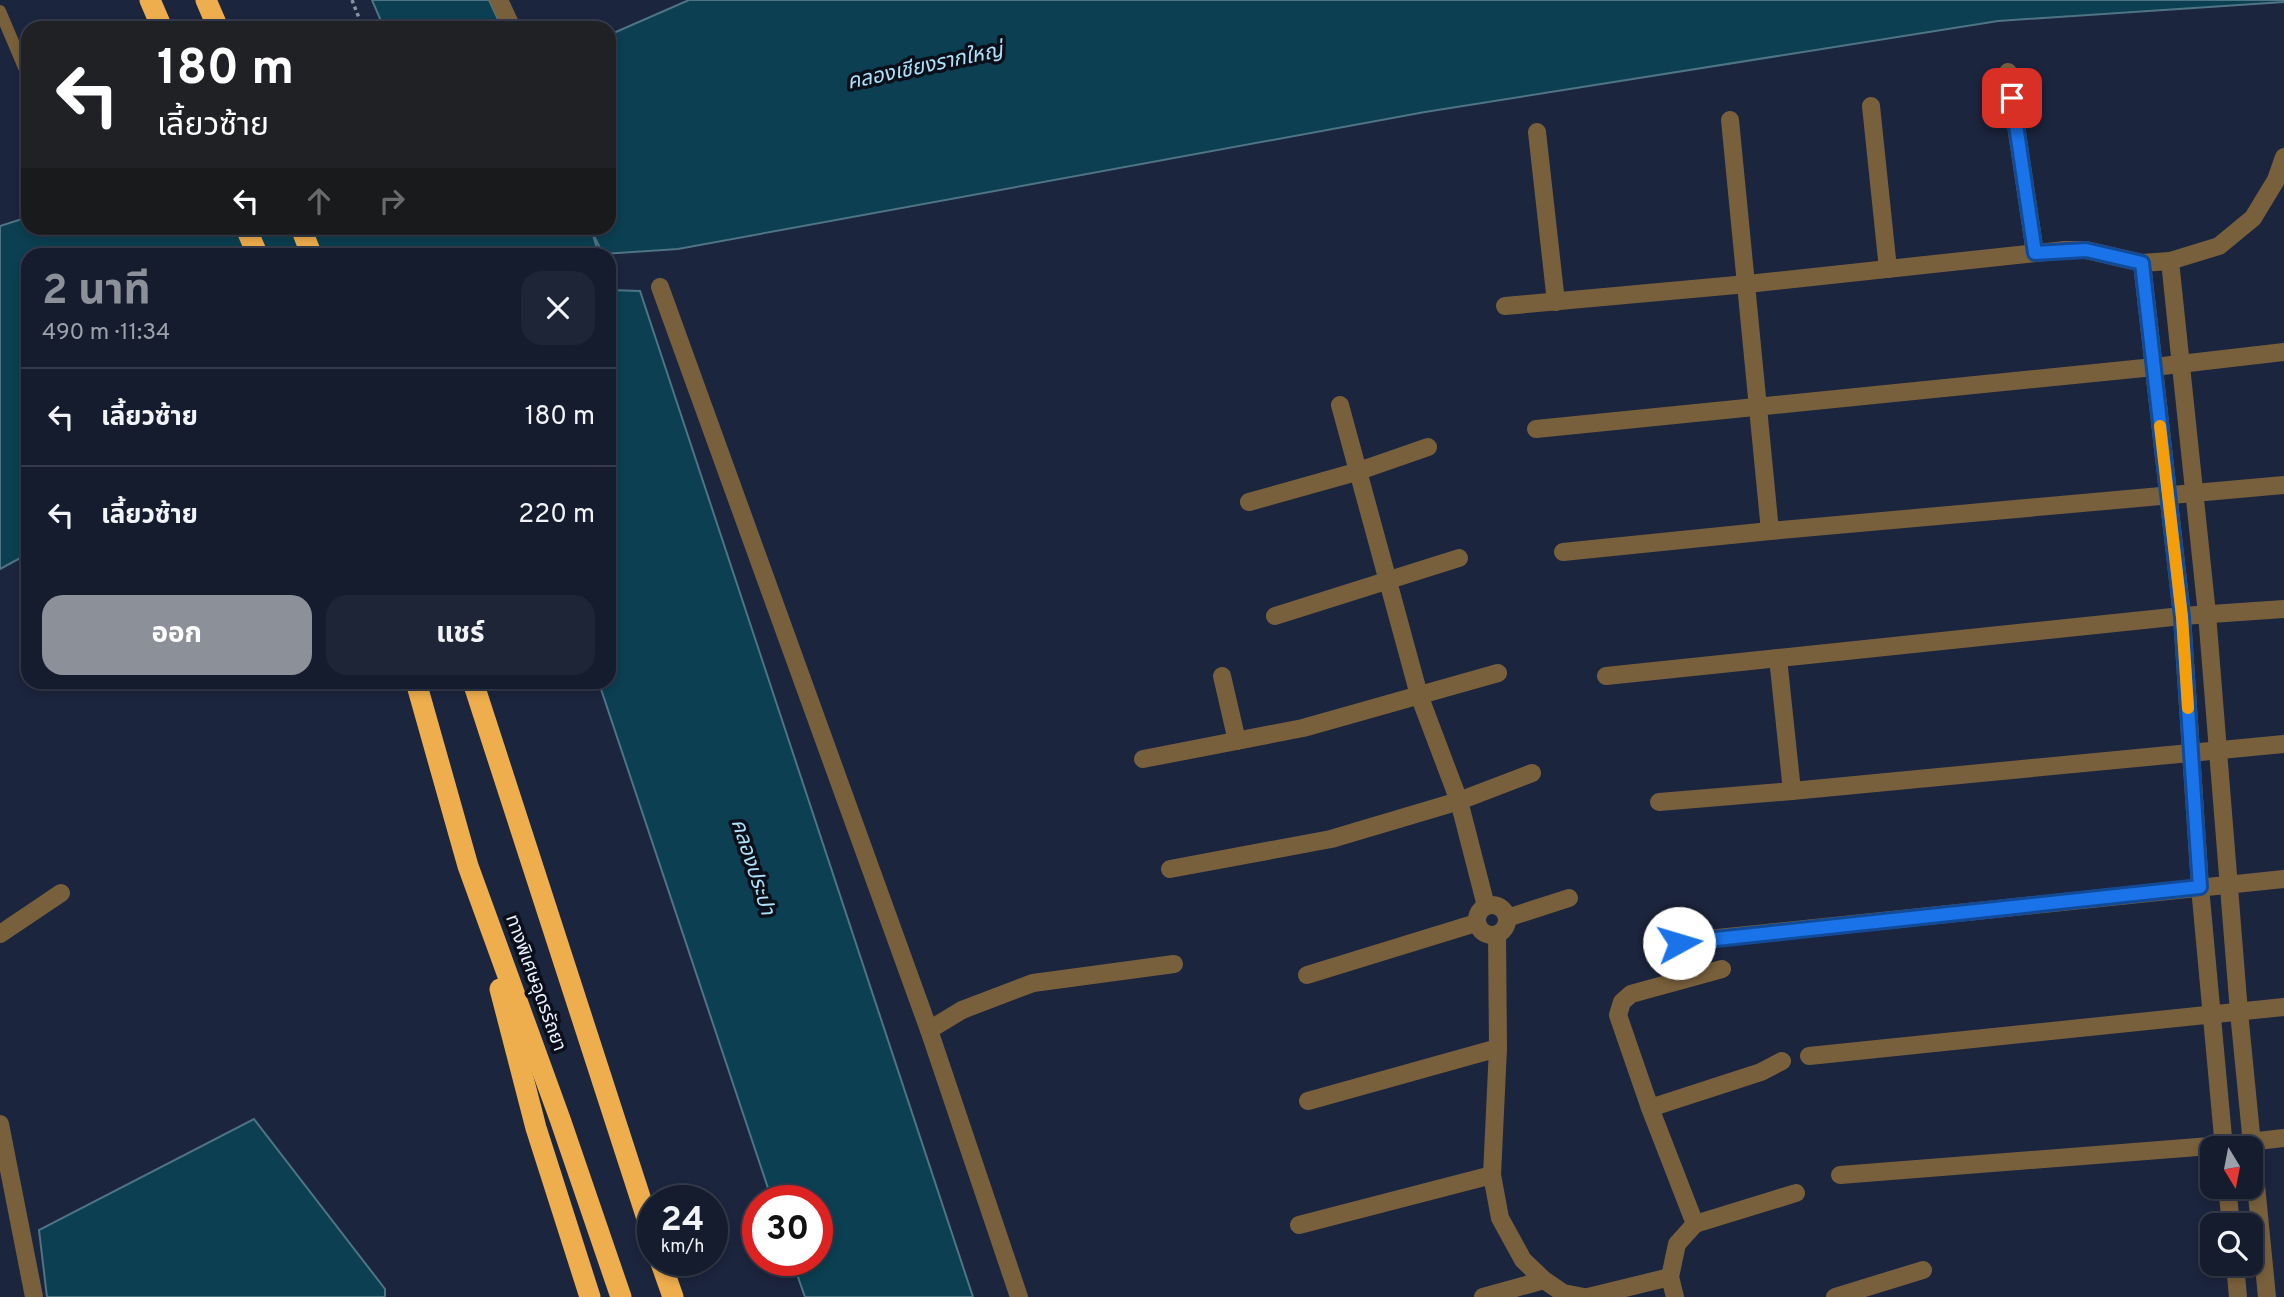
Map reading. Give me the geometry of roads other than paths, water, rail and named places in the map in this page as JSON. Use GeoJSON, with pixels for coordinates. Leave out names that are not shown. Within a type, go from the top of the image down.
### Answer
{"type":"FeatureCollection","features":[{"type":"Feature","properties":{"kind":"highway"},"geometry":{"type":"LineString","coordinates":[[150,0],[159,21]]}},
{"type":"Feature","properties":{"kind":"highway"},"geometry":{"type":"LineString","coordinates":[[206,0],[215,21]]}},
{"type":"Feature","properties":{"kind":"highway","name":"ทางพิเศษอุดรรัถยา"},"geometry":{"type":"LineString","coordinates":[[418,689],[468,866],[621,1297]]}},
{"type":"Feature","properties":{"kind":"highway","name":"ทางพิเศษอุดรรัถยา"},"geometry":{"type":"LineString","coordinates":[[475,689],[637,1188]]}},
{"type":"Feature","properties":{"kind":"highway"},"geometry":{"type":"LineString","coordinates":[[468,866],[536,1128],[590,1297]]}},
{"type":"Feature","properties":{"kind":"highway"},"geometry":{"type":"LineString","coordinates":[[666,1276],[673,1297]]}},
{"type":"Feature","properties":{"kind":"street"},"geometry":{"type":"LineString","coordinates":[[499,0],[509,21]]}},
{"type":"Feature","properties":{"kind":"street"},"geometry":{"type":"LineString","coordinates":[[2008,72],[2035,253]]}},
{"type":"Feature","properties":{"kind":"street"},"geometry":{"type":"LineString","coordinates":[[1871,106],[1888,269]]}},
{"type":"Feature","properties":{"kind":"street"},"geometry":{"type":"LineString","coordinates":[[1730,120],[1770,531]]}},
{"type":"Feature","properties":{"kind":"street"},"geometry":{"type":"LineString","coordinates":[[1537,132],[1556,302]]}},
{"type":"Feature","properties":{"kind":"street"},"geometry":{"type":"LineString","coordinates":[[1505,306],[1747,284],[2035,253],[2086,250],[2142,263],[2169,261],[2219,246],[2253,218],[2276,180],[2284,157]]}},
{"type":"Feature","properties":{"kind":"street"},"geometry":{"type":"LineString","coordinates":[[2169,261],[2207,614],[2239,1012],[2252,1136]]}},
{"type":"Feature","properties":{"kind":"street"},"geometry":{"type":"LineString","coordinates":[[2142,263],[2182,617],[2200,887],[2222,1136]]}},
{"type":"Feature","properties":{"kind":"street"},"geometry":{"type":"LineString","coordinates":[[660,287],[929,1030],[1019,1297]]}},
{"type":"Feature","properties":{"kind":"street"},"geometry":{"type":"LineString","coordinates":[[1536,429],[2284,352]]}},
{"type":"Feature","properties":{"kind":"street"},"geometry":{"type":"LineString","coordinates":[[1340,405],[1356,472],[1419,695],[1459,801],[1486,906]]}},
{"type":"Feature","properties":{"kind":"street"},"geometry":{"type":"LineString","coordinates":[[1249,502],[1356,472],[1428,447]]}},
{"type":"Feature","properties":{"kind":"street"},"geometry":{"type":"LineString","coordinates":[[1563,552],[2284,485]]}},
{"type":"Feature","properties":{"kind":"street"},"geometry":{"type":"LineString","coordinates":[[1275,616],[1459,558]]}},
{"type":"Feature","properties":{"kind":"street"},"geometry":{"type":"LineString","coordinates":[[1606,676],[2207,614],[2284,609]]}},
{"type":"Feature","properties":{"kind":"street"},"geometry":{"type":"LineString","coordinates":[[1778,658],[1792,792]]}},
{"type":"Feature","properties":{"kind":"street"},"geometry":{"type":"LineString","coordinates":[[1143,759],[1303,728],[1497,673]]}},
{"type":"Feature","properties":{"kind":"street"},"geometry":{"type":"LineString","coordinates":[[1222,676],[1237,741]]}},
{"type":"Feature","properties":{"kind":"street"},"geometry":{"type":"LineString","coordinates":[[1659,802],[1792,792],[2284,744]]}},
{"type":"Feature","properties":{"kind":"street"},"geometry":{"type":"LineString","coordinates":[[1170,869],[1331,839],[1459,801],[1532,773]]}},
{"type":"Feature","properties":{"kind":"street"},"geometry":{"type":"LineString","coordinates":[[1679,943],[2284,879]]}},
{"type":"Feature","properties":{"kind":"street"},"geometry":{"type":"LineString","coordinates":[[0,934],[61,893]]}},
{"type":"Feature","properties":{"kind":"street"},"geometry":{"type":"LineString","coordinates":[[1507,918],[1569,898]]}},
{"type":"Feature","properties":{"kind":"street"},"geometry":{"type":"LineString","coordinates":[[1486,906],[1497,906],[1505,912],[1505,928],[1497,934],[1482,932],[1476,923],[1478,912],[1486,906]]}},
{"type":"Feature","properties":{"kind":"street"},"geometry":{"type":"LineString","coordinates":[[1307,975],[1476,923]]}},
{"type":"Feature","properties":{"kind":"street"},"geometry":{"type":"LineString","coordinates":[[1497,934],[1497,1048],[1492,1175],[1500,1218],[1508,1236],[1523,1260],[1563,1293],[1586,1297],[1670,1277]]}},
{"type":"Feature","properties":{"kind":"street"},"geometry":{"type":"LineString","coordinates":[[929,1030],[962,1010],[1033,983],[1174,964]]}},
{"type":"Feature","properties":{"kind":"street"},"geometry":{"type":"LineString","coordinates":[[1695,1224],[1650,1108],[1618,1015],[1622,1002],[1631,994],[1722,969]]}},
{"type":"Feature","properties":{"kind":"street"},"geometry":{"type":"LineString","coordinates":[[1809,1056],[2284,1007]]}},
{"type":"Feature","properties":{"kind":"street"},"geometry":{"type":"LineString","coordinates":[[1308,1101],[1497,1048]]}},
{"type":"Feature","properties":{"kind":"street"},"geometry":{"type":"LineString","coordinates":[[1650,1108],[1761,1072],[1782,1061]]}},
{"type":"Feature","properties":{"kind":"street"},"geometry":{"type":"LineString","coordinates":[[1,1134],[34,1297]]}},
{"type":"Feature","properties":{"kind":"street"},"geometry":{"type":"LineString","coordinates":[[2263,1140],[2284,1138]]}},
{"type":"Feature","properties":{"kind":"street"},"geometry":{"type":"LineString","coordinates":[[1840,1175],[2200,1148]]}},
{"type":"Feature","properties":{"kind":"street"},"geometry":{"type":"LineString","coordinates":[[1299,1225],[1492,1175]]}},
{"type":"Feature","properties":{"kind":"street"},"geometry":{"type":"LineString","coordinates":[[1675,1297],[1670,1277],[1677,1244],[1695,1224],[1796,1193]]}},
{"type":"Feature","properties":{"kind":"street"},"geometry":{"type":"LineString","coordinates":[[2258,1199],[2267,1297]]}},
{"type":"Feature","properties":{"kind":"street"},"geometry":{"type":"LineString","coordinates":[[1835,1297],[1923,1270]]}},
{"type":"Feature","properties":{"kind":"street"},"geometry":{"type":"LineString","coordinates":[[2236,1276],[2238,1297]]}},
{"type":"Feature","properties":{"kind":"street"},"geometry":{"type":"LineString","coordinates":[[1483,1297],[1544,1280]]}},
{"type":"Feature","properties":{"kind":"lane"},"geometry":{"type":"LineString","coordinates":[[0,11],[21,60]]}},
{"type":"Feature","properties":{"kind":"water"},"geometry":{"type":"Polygon","coordinates":[[[372,0],[489,0],[499,21],[381,21],[372,0]]]}},
{"type":"Feature","properties":{"kind":"water","name":"คลองเชียงรากใหญ่"},"geometry":{"type":"Polygon","coordinates":[[[689,0],[2284,0],[1998,21],[1425,112],[678,249],[616,253],[616,248],[600,248],[594,235],[616,235],[616,32],[689,0]]]}},
{"type":"Feature","properties":{"kind":"water"},"geometry":{"type":"Polygon","coordinates":[[[21,219],[21,235],[593,235],[597,248],[21,248],[21,558],[0,569],[0,226],[21,219]]]}},
{"type":"Feature","properties":{"kind":"water","name":"คลองประปา"},"geometry":{"type":"Polygon","coordinates":[[[616,290],[640,291],[973,1297],[805,1297],[798,1276],[833,1276],[833,1185],[767,1185],[601,689],[616,689],[616,290]]]}},
{"type":"Feature","properties":{"kind":"water"},"geometry":{"type":"Polygon","coordinates":[[[254,1119],[385,1289],[385,1297],[47,1297],[39,1230],[254,1119]]]}}]}
